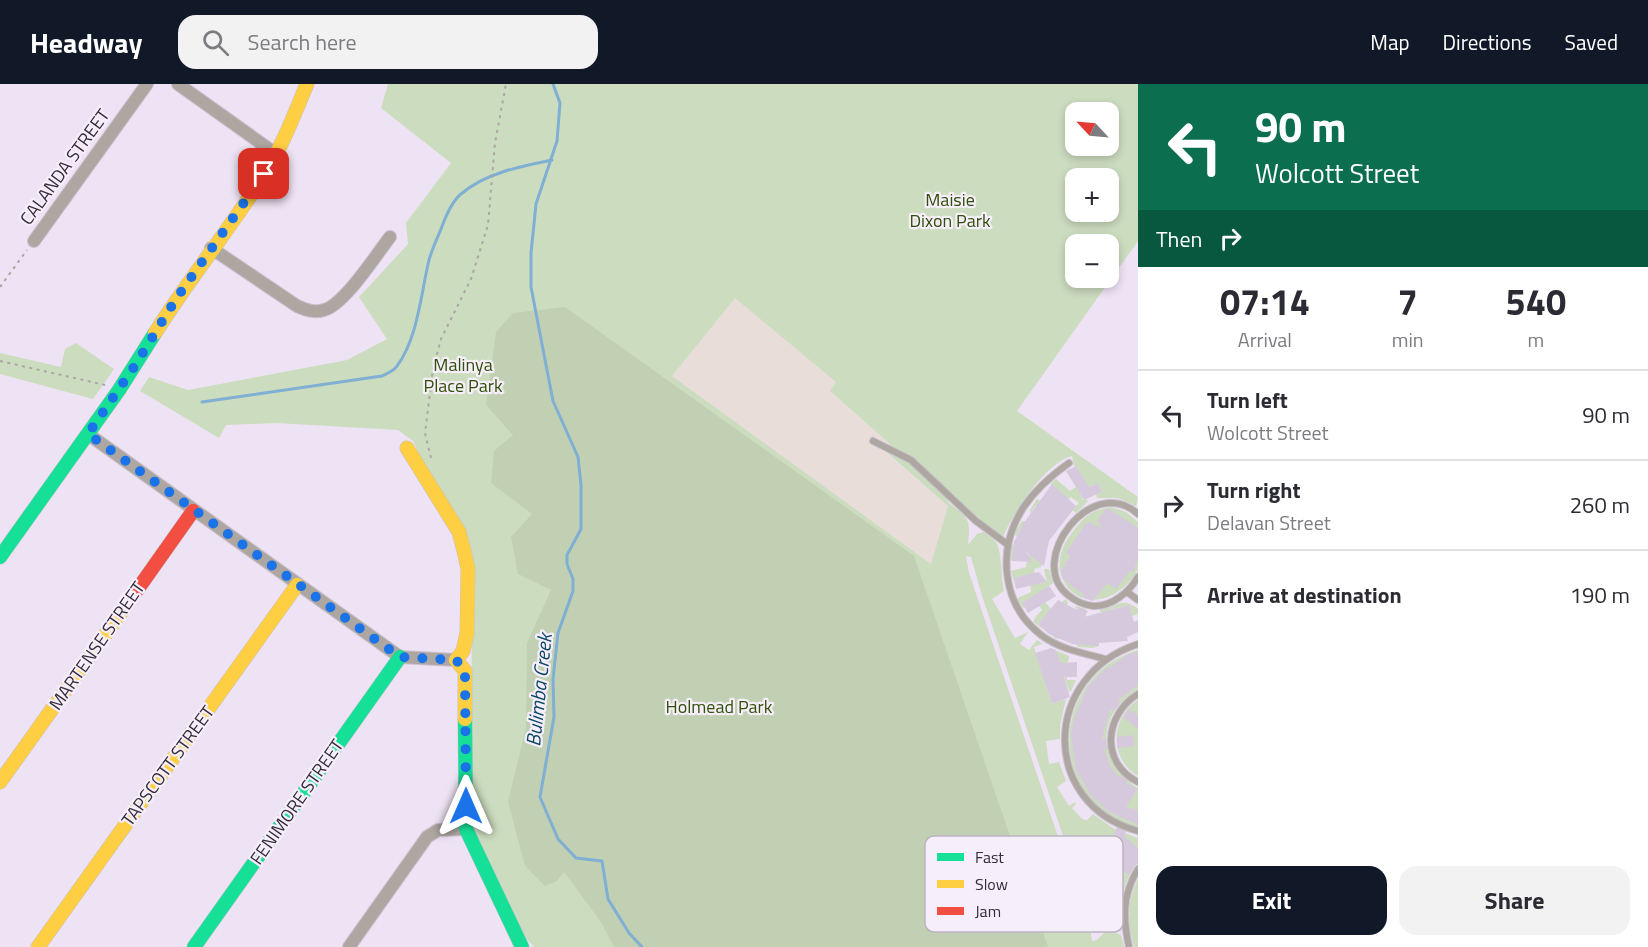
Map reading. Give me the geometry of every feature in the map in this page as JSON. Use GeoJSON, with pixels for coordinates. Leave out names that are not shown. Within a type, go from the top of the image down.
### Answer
{"type":"FeatureCollection","features":[{"type":"Feature","properties":{"kind":"street","name":"CALANDA STREET"},"geometry":{"type":"LineString","coordinates":[[34,241],[147,84]]}},
{"type":"Feature","properties":{"kind":"street"},"geometry":{"type":"LineString","coordinates":[[178,84],[276,154]]}},
{"type":"Feature","properties":{"kind":"street"},"geometry":{"type":"LineString","coordinates":[[2,549],[119,390],[163,318],[264,174],[276,154],[307,84]]}},
{"type":"Feature","properties":{"kind":"street"},"geometry":{"type":"LineString","coordinates":[[211,248],[297,306],[312,312],[326,310],[339,302],[390,237]]}},
{"type":"Feature","properties":{"kind":"street"},"geometry":{"type":"LineString","coordinates":[[88,434],[400,657],[456,660],[465,671],[466,829],[518,945]]}},
{"type":"Feature","properties":{"kind":"street"},"geometry":{"type":"LineString","coordinates":[[407,448],[459,532],[464,551],[468,569],[467,633],[463,651],[456,660]]}},
{"type":"Feature","properties":{"kind":"street","name":"MARTENSE STREET"},"geometry":{"type":"LineString","coordinates":[[0,782],[193,511]]}},
{"type":"Feature","properties":{"kind":"street","name":"TAPSCOTT STREET"},"geometry":{"type":"LineString","coordinates":[[38,947],[297,585]]}},
{"type":"Feature","properties":{"kind":"street","name":"FENIMORE STREET"},"geometry":{"type":"LineString","coordinates":[[194,947],[400,657]]}},
{"type":"Feature","properties":{"kind":"street"},"geometry":{"type":"LineString","coordinates":[[349,947],[427,837],[438,830],[466,829]]}},
{"type":"Feature","properties":{"kind":"lane"},"geometry":{"type":"LineString","coordinates":[[873,441],[911,460],[976,521],[1007,544]]}},
{"type":"Feature","properties":{"kind":"lane"},"geometry":{"type":"LineString","coordinates":[[1069,463],[1052,475],[1024,507],[1010,533],[1007,544],[1006,574],[1010,594],[1026,622],[1042,636],[1056,645],[1105,659]]}},
{"type":"Feature","properties":{"kind":"lane"},"geometry":{"type":"LineString","coordinates":[[1138,514],[1119,503],[1106,502],[1095,505],[1082,514],[1059,543],[1054,569],[1056,580],[1062,590],[1079,602],[1093,606],[1107,604],[1127,592],[1138,578]]}},
{"type":"Feature","properties":{"kind":"lane"},"geometry":{"type":"LineString","coordinates":[[1127,592],[1138,600]]}},
{"type":"Feature","properties":{"kind":"lane"},"geometry":{"type":"LineString","coordinates":[[1138,644],[1122,649],[1105,659],[1089,673],[1078,688],[1065,724],[1069,766],[1075,783],[1084,797],[1096,810],[1123,827],[1138,831]]}},
{"type":"Feature","properties":{"kind":"lane"},"geometry":{"type":"LineString","coordinates":[[1138,694],[1119,711],[1111,734],[1112,750],[1119,766],[1130,778],[1138,782]]}},
{"type":"Feature","properties":{"kind":"lane"},"geometry":{"type":"LineString","coordinates":[[1129,947],[1124,922],[1125,901],[1138,869]]}},
{"type":"Feature","properties":{"kind":"path"},"geometry":{"type":"LineString","coordinates":[[493,184],[495,143],[506,84]]}},
{"type":"Feature","properties":{"kind":"path"},"geometry":{"type":"LineString","coordinates":[[0,287],[34,241]]}},
{"type":"Feature","properties":{"kind":"path"},"geometry":{"type":"LineString","coordinates":[[0,361],[105,385]]}},
{"type":"Feature","properties":{"kind":"shaded area"},"geometry":{"type":"Polygon","coordinates":[[[735,297],[836,382],[830,391],[891,445],[885,452],[948,506],[931,564],[672,376],[735,297]]]}},
{"type":"Feature","properties":{"kind":"green space"},"geometry":{"type":"Polygon","coordinates":[[[388,84],[1138,84],[1138,241],[1119,268],[1119,234],[1065,234],[1065,288],[1105,288],[1017,411],[1138,497],[1136,506],[1118,498],[1097,498],[1096,495],[1102,492],[1098,483],[1079,491],[1083,500],[1088,501],[1076,513],[1072,510],[1079,503],[1071,497],[1057,511],[1041,567],[1034,569],[1037,584],[1047,582],[1044,569],[1049,569],[1053,583],[1038,594],[1051,609],[1066,599],[1068,603],[1061,615],[1076,623],[1078,608],[1076,610],[1075,606],[1086,609],[1086,630],[1103,612],[1100,610],[1119,604],[1132,605],[1138,609],[1138,614],[1132,616],[1129,605],[1109,610],[1084,634],[1099,646],[1078,647],[1065,624],[1059,639],[1054,638],[1055,632],[1048,613],[1038,624],[1047,632],[1033,622],[1042,610],[1037,603],[1025,608],[1018,600],[1019,597],[1031,592],[1029,575],[1014,578],[1016,589],[1011,571],[1026,567],[1029,550],[1012,561],[1010,559],[1011,546],[1036,533],[1022,526],[1016,537],[1015,533],[1022,521],[1049,513],[1036,505],[1030,514],[1030,510],[1037,499],[1050,507],[1052,485],[1050,484],[1056,479],[1070,491],[1085,481],[1074,466],[1072,456],[1062,460],[1041,478],[1022,502],[1003,537],[997,535],[952,496],[947,501],[960,511],[968,523],[968,545],[977,534],[984,532],[998,546],[1004,591],[992,599],[1015,638],[1028,632],[1020,644],[1029,650],[1037,640],[1043,644],[1034,647],[1041,670],[1057,651],[1069,656],[1068,662],[1065,663],[1067,680],[1076,680],[1071,691],[1069,691],[1064,676],[1045,683],[1052,704],[1066,699],[1060,725],[1060,739],[1046,741],[1049,764],[1059,762],[1066,781],[1057,787],[1069,806],[1075,802],[1072,808],[1082,819],[1087,820],[1093,814],[1114,829],[1138,838],[1137,861],[1127,880],[1123,897],[1123,836],[1063,836],[971,557],[966,556],[969,573],[1058,836],[925,836],[925,932],[1091,932],[1092,941],[1097,940],[1104,933],[1114,932],[1121,935],[1124,947],[534,947],[522,934],[471,827],[472,567],[413,441],[398,430],[276,423],[226,425],[219,438],[140,391],[149,377],[188,390],[347,360],[387,339],[359,297],[408,244],[406,223],[451,163],[381,108],[388,84]],[[735,298],[672,376],[931,564],[948,506],[885,451],[891,445],[830,391],[836,382],[735,298]]]}},
{"type":"Feature","properties":{"kind":"green space","name":"Holmead Park"},"geometry":{"type":"Polygon","coordinates":[[[565,307],[914,556],[1010,836],[925,836],[925,932],[1043,932],[1048,947],[614,947],[601,922],[564,872],[557,881],[545,886],[525,866],[508,802],[526,727],[527,643],[551,590],[518,574],[511,537],[532,514],[491,483],[494,451],[513,435],[486,405],[496,332],[513,313],[565,307]]]}},
{"type":"Feature","properties":{"kind":"green space"},"geometry":{"type":"Polygon","coordinates":[[[76,343],[114,369],[93,399],[0,374],[0,353],[61,367],[65,349],[76,343]]]}},
{"type":"Feature","properties":{"kind":"green space"},"geometry":{"type":"Polygon","coordinates":[[[1111,507],[1126,512],[1138,522],[1138,569],[1127,584],[1111,595],[1096,600],[1082,598],[1071,591],[1063,580],[1060,566],[1062,550],[1071,534],[1084,519],[1092,513],[1111,507]]]}},
{"type":"Feature","properties":{"kind":"green space"},"geometry":{"type":"Polygon","coordinates":[[[1138,650],[1138,689],[1114,712],[1108,725],[1106,738],[1115,765],[1124,777],[1138,788],[1138,827],[1108,814],[1086,794],[1074,769],[1069,741],[1074,712],[1087,686],[1108,664],[1138,650]]]}},
{"type":"Feature","properties":{"kind":"green space"},"geometry":{"type":"Polygon","coordinates":[[[1138,700],[1138,776],[1122,759],[1117,738],[1122,717],[1138,700]]]}},
{"type":"Feature","properties":{"kind":"green space"},"geometry":{"type":"Polygon","coordinates":[[[1138,879],[1138,947],[1134,947],[1129,912],[1138,879]]]}},
{"type":"Feature","properties":{"kind":"building"},"geometry":{"type":"Polygon","coordinates":[[[1076,466],[1089,487],[1098,483],[1102,492],[1084,500],[1066,471],[1076,466]]]}},
{"type":"Feature","properties":{"kind":"building"},"geometry":{"type":"Polygon","coordinates":[[[1052,484],[1076,506],[1049,541],[1044,566],[1026,552],[1032,562],[1012,561],[1014,542],[1023,524],[1052,484]]]}},
{"type":"Feature","properties":{"kind":"building"},"geometry":{"type":"Polygon","coordinates":[[[1106,509],[1138,528],[1138,559],[1133,572],[1130,571],[1116,589],[1107,583],[1093,601],[1083,598],[1084,595],[1063,579],[1061,570],[1064,566],[1069,565],[1065,564],[1071,556],[1066,553],[1085,524],[1089,522],[1103,529],[1097,521],[1106,509]]]}},
{"type":"Feature","properties":{"kind":"building"},"geometry":{"type":"Polygon","coordinates":[[[1039,572],[1047,582],[1016,589],[1014,578],[1039,572]]]}},
{"type":"Feature","properties":{"kind":"building"},"geometry":{"type":"Polygon","coordinates":[[[1049,586],[1056,596],[1028,613],[1022,603],[1049,586]]]}},
{"type":"Feature","properties":{"kind":"building"},"geometry":{"type":"Polygon","coordinates":[[[1058,600],[1077,610],[1078,607],[1088,611],[1084,617],[1129,605],[1134,622],[1138,620],[1138,632],[1127,637],[1128,641],[1099,643],[1099,646],[1072,644],[1049,634],[1038,624],[1058,600]]]}},
{"type":"Feature","properties":{"kind":"building"},"geometry":{"type":"Polygon","coordinates":[[[1051,648],[1056,650],[1060,663],[1077,662],[1077,677],[1064,677],[1070,697],[1052,704],[1035,653],[1051,648]]]}},
{"type":"Feature","properties":{"kind":"building"},"geometry":{"type":"Polygon","coordinates":[[[1138,652],[1138,685],[1118,700],[1120,703],[1114,711],[1110,709],[1102,739],[1106,738],[1107,749],[1104,749],[1111,768],[1120,778],[1121,776],[1128,781],[1126,783],[1137,789],[1126,807],[1138,810],[1138,825],[1108,811],[1090,794],[1076,769],[1071,735],[1074,719],[1088,686],[1108,667],[1127,655],[1138,652]]]}},
{"type":"Feature","properties":{"kind":"building"},"geometry":{"type":"Polygon","coordinates":[[[1129,709],[1138,715],[1138,729],[1123,717],[1129,709]]]}},
{"type":"Feature","properties":{"kind":"building"},"geometry":{"type":"Polygon","coordinates":[[[1133,735],[1134,746],[1117,748],[1117,737],[1133,735]]]}},
{"type":"Feature","properties":{"kind":"building"},"geometry":{"type":"Polygon","coordinates":[[[1117,827],[1126,831],[1124,836],[1138,848],[1138,864],[1134,866],[1129,875],[1123,872],[1123,836],[1113,836],[1117,827]]]}},
{"type":"Feature","properties":{"kind":"waterway","name":"Bulimba Creek"},"geometry":{"type":"LineString","coordinates":[[553,84],[560,103],[557,141],[536,204],[531,253],[531,287],[553,401],[578,457],[581,485],[581,529],[567,555],[567,564],[573,579],[573,591],[558,633],[553,679],[554,717],[540,797],[558,839],[576,858],[602,861],[608,899],[629,933],[642,947]]}},
{"type":"Feature","properties":{"kind":"waterway"},"geometry":{"type":"LineString","coordinates":[[202,402],[382,376],[393,371],[410,342],[430,256],[454,201],[471,187],[492,176],[552,160]]}},
{"type":"Feature","properties":{"kind":"traffic: fast"},"geometry":{"type":"LineString","coordinates":[[0,557],[119,390],[155,333]]}},
{"type":"Feature","properties":{"kind":"traffic: fast"},"geometry":{"type":"LineString","coordinates":[[194,947],[400,657]]}},
{"type":"Feature","properties":{"kind":"traffic: fast"},"geometry":{"type":"LineString","coordinates":[[465,719],[466,829],[522,947]]}},
{"type":"Feature","properties":{"kind":"traffic: slow"},"geometry":{"type":"LineString","coordinates":[[155,333],[264,175],[282,142],[307,84]]}},
{"type":"Feature","properties":{"kind":"traffic: slow"},"geometry":{"type":"LineString","coordinates":[[407,448],[459,532],[468,569],[467,633],[463,651],[456,660],[465,671],[465,719]]}},
{"type":"Feature","properties":{"kind":"traffic: slow"},"geometry":{"type":"LineString","coordinates":[[38,947],[297,585]]}},
{"type":"Feature","properties":{"kind":"traffic: slow"},"geometry":{"type":"LineString","coordinates":[[0,782],[135,593]]}},
{"type":"Feature","properties":{"kind":"traffic: jam"},"geometry":{"type":"LineString","coordinates":[[135,593],[193,511]]}},
{"type":"Feature","properties":{"kind":"route"},"geometry":{"type":"LineString","coordinates":[[264,174],[163,318],[134,367],[88,434],[400,657],[456,660],[465,671],[466,806]]}},
{"type":"Feature","properties":{"kind":"park label","name":"Maisie Dixon Park"},"geometry":{"type":"Point","coordinates":[950,210]}},
{"type":"Feature","properties":{"kind":"park label","name":"Malinya Place Park"},"geometry":{"type":"Point","coordinates":[463,375]}}]}
